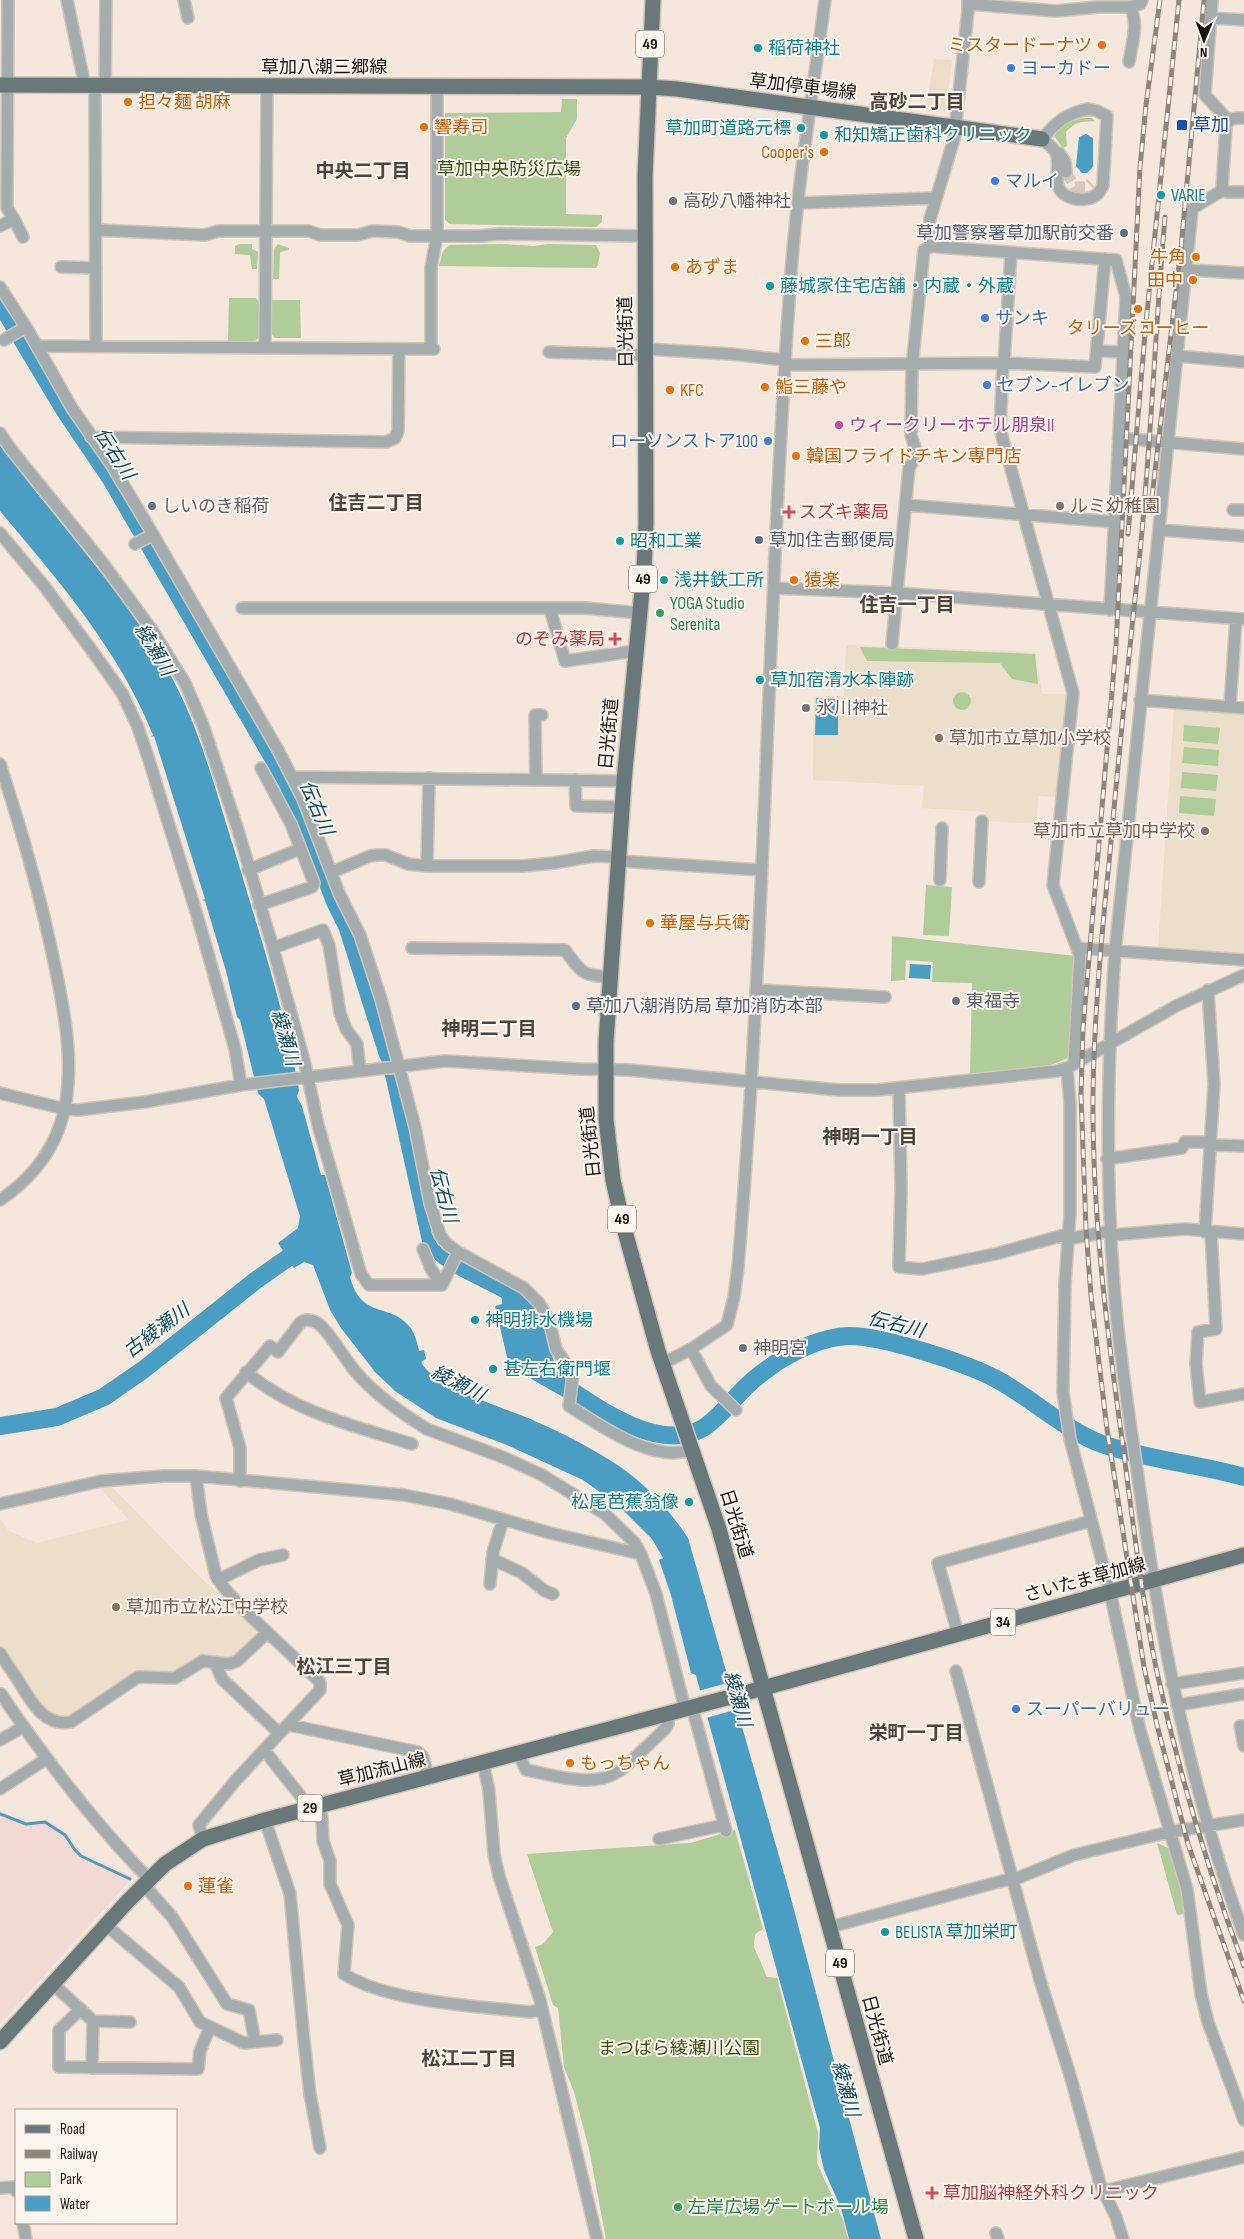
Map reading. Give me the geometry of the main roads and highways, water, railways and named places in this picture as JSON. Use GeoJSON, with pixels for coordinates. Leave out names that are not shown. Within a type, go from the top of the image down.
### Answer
{"type":"FeatureCollection","features":[{"type":"Feature","properties":{"kind":"main road","name":"日光街道"},"geometry":{"type":"LineString","coordinates":[[653,0],[648,87],[644,236],[646,524],[644,569],[624,781],[605,1070],[606,1119],[613,1180],[623,1224],[662,1364],[680,1421],[716,1521],[916,2239]]}},
{"type":"Feature","properties":{"kind":"main road","name":"草加八潮三郷線"},"geometry":{"type":"LineString","coordinates":[[4,86],[648,87]]}},
{"type":"Feature","properties":{"kind":"main road","name":"草加停車場線"},"geometry":{"type":"LineString","coordinates":[[648,87],[1042,139]]}},
{"type":"Feature","properties":{"kind":"main road","name":"さいたま草加線"},"geometry":{"type":"LineString","coordinates":[[763,1688],[1244,1555]]}},
{"type":"Feature","properties":{"kind":"main road","name":"草加流山線"},"geometry":{"type":"LineString","coordinates":[[0,2042],[146,1882],[179,1853],[203,1840],[314,1806],[763,1688]]}},
{"type":"Feature","properties":{"kind":"water"},"geometry":{"type":"Polygon","coordinates":[[[1086,134],[1093,138],[1093,167],[1087,173],[1082,173],[1076,166],[1079,137],[1086,134]]]}},
{"type":"Feature","properties":{"kind":"water"},"geometry":{"type":"Polygon","coordinates":[[[0,294],[107,468],[276,757],[301,805],[356,941],[377,1004],[407,1112],[432,1234],[438,1245],[506,1284],[534,1306],[543,1324],[555,1363],[568,1378],[563,1397],[521,1373],[507,1357],[495,1306],[502,1304],[502,1298],[448,1269],[430,1255],[423,1246],[382,1062],[339,930],[327,906],[279,786],[103,483],[57,415],[0,320],[0,294]]]}},
{"type":"Feature","properties":{"kind":"water","name":"綾瀬川"},"geometry":{"type":"Polygon","coordinates":[[[0,445],[129,610],[167,669],[188,712],[213,780],[270,969],[293,1059],[299,1090],[297,1097],[302,1106],[321,1175],[325,1175],[352,1273],[350,1277],[355,1290],[368,1305],[401,1318],[408,1325],[414,1334],[419,1351],[424,1350],[426,1359],[421,1362],[429,1372],[441,1381],[474,1397],[555,1430],[608,1459],[642,1484],[662,1504],[688,1538],[789,1891],[881,2239],[849,2239],[841,2208],[824,2170],[819,2148],[820,2128],[696,1675],[691,1673],[671,1595],[659,1560],[663,1558],[652,1539],[618,1505],[583,1480],[507,1445],[436,1418],[395,1391],[375,1372],[341,1328],[330,1310],[313,1265],[304,1262],[294,1268],[278,1243],[298,1228],[300,1216],[264,1099],[258,1093],[226,971],[205,901],[202,900],[205,899],[154,736],[151,737],[153,735],[123,674],[86,617],[0,511],[0,445]]]}},
{"type":"Feature","properties":{"kind":"water"},"geometry":{"type":"Polygon","coordinates":[[[816,698],[838,699],[838,735],[815,735],[816,698]]]}},
{"type":"Feature","properties":{"kind":"water"},"geometry":{"type":"Polygon","coordinates":[[[910,964],[931,965],[930,979],[909,978],[910,964]]]}},
{"type":"Feature","properties":{"kind":"waterway","name":"古綾瀬川"},"geometry":{"type":"LineString","coordinates":[[0,1426],[57,1417],[104,1397],[143,1370],[255,1281],[306,1245]]}},
{"type":"Feature","properties":{"kind":"waterway","name":"伝右川"},"geometry":{"type":"LineString","coordinates":[[557,1381],[589,1403],[627,1424],[666,1435],[685,1434],[703,1428],[710,1423],[756,1377],[793,1353],[811,1344],[830,1339],[848,1336],[863,1337],[902,1345],[985,1373],[1011,1387],[1089,1439],[1102,1444],[1137,1454],[1244,1477]]}},
{"type":"Feature","properties":{"kind":"waterway"},"geometry":{"type":"LineString","coordinates":[[0,1814],[26,1824],[45,1822],[65,1835],[81,1856],[130,1879]]}},
{"type":"Feature","properties":{"kind":"tunnel"},"geometry":{"type":"LineString","coordinates":[[1066,172],[1075,187],[1087,187],[1091,183]]}},
{"type":"Feature","properties":{"kind":"railway"},"geometry":{"type":"LineString","coordinates":[[1160,0],[1140,167],[1116,645],[1083,1028],[1081,1095],[1086,1229],[1091,1296],[1107,1429],[1144,1667],[1188,1844],[1244,2001]]}},
{"type":"Feature","properties":{"kind":"railway"},"geometry":{"type":"LineString","coordinates":[[1128,534],[1146,322],[1179,0]]}},
{"type":"Feature","properties":{"kind":"railway"},"geometry":{"type":"LineString","coordinates":[[1152,497],[1181,248],[1204,0]]}},
{"type":"Feature","properties":{"kind":"railway"},"geometry":{"type":"LineString","coordinates":[[1165,217],[1143,519],[1098,979],[1093,1137],[1101,1267],[1111,1353],[1137,1554],[1156,1668],[1194,1818],[1244,1966]]}},
{"type":"Feature","properties":{"kind":"place","name":"ミスタードーナツ"},"geometry":{"type":"Point","coordinates":[1102,45]}},
{"type":"Feature","properties":{"kind":"place","name":"稲荷神社"},"geometry":{"type":"Point","coordinates":[758,48]}},
{"type":"Feature","properties":{"kind":"place","name":"ヨーカドー"},"geometry":{"type":"Point","coordinates":[1011,68]}},
{"type":"Feature","properties":{"kind":"place","name":"担々麺 胡麻"},"geometry":{"type":"Point","coordinates":[128,102]}},
{"type":"Feature","properties":{"kind":"place","name":"草加"},"geometry":{"type":"Point","coordinates":[1182,125]}},
{"type":"Feature","properties":{"kind":"place","name":"響寿司"},"geometry":{"type":"Point","coordinates":[424,127]}},
{"type":"Feature","properties":{"kind":"place","name":"草加町道路元標"},"geometry":{"type":"Point","coordinates":[801,128]}},
{"type":"Feature","properties":{"kind":"place","name":"和知矯正歯科クリニック"},"geometry":{"type":"Point","coordinates":[824,135]}},
{"type":"Feature","properties":{"kind":"place","name":"Cooper's"},"geometry":{"type":"Point","coordinates":[824,152]}},
{"type":"Feature","properties":{"kind":"place","name":"マルイ"},"geometry":{"type":"Point","coordinates":[995,181]}},
{"type":"Feature","properties":{"kind":"place","name":"VARIE"},"geometry":{"type":"Point","coordinates":[1161,195]}},
{"type":"Feature","properties":{"kind":"place","name":"高砂八幡神社"},"geometry":{"type":"Point","coordinates":[673,201]}},
{"type":"Feature","properties":{"kind":"place","name":"草加警察署草加駅前交番"},"geometry":{"type":"Point","coordinates":[1124,233]}},
{"type":"Feature","properties":{"kind":"place","name":"牛角"},"geometry":{"type":"Point","coordinates":[1196,257]}},
{"type":"Feature","properties":{"kind":"place","name":"あずま"},"geometry":{"type":"Point","coordinates":[675,267]}},
{"type":"Feature","properties":{"kind":"place","name":"田中"},"geometry":{"type":"Point","coordinates":[1193,280]}},
{"type":"Feature","properties":{"kind":"place","name":"藤城家住宅店舗・内蔵・外蔵"},"geometry":{"type":"Point","coordinates":[770,286]}},
{"type":"Feature","properties":{"kind":"place","name":"タリーズコーヒー"},"geometry":{"type":"Point","coordinates":[1138,309]}},
{"type":"Feature","properties":{"kind":"place","name":"サンキ"},"geometry":{"type":"Point","coordinates":[985,318]}},
{"type":"Feature","properties":{"kind":"place","name":"三郎"},"geometry":{"type":"Point","coordinates":[805,341]}},
{"type":"Feature","properties":{"kind":"place","name":"セブン-イレブン"},"geometry":{"type":"Point","coordinates":[987,385]}},
{"type":"Feature","properties":{"kind":"place","name":"鮨三藤や"},"geometry":{"type":"Point","coordinates":[765,387]}},
{"type":"Feature","properties":{"kind":"place","name":"KFC"},"geometry":{"type":"Point","coordinates":[670,390]}},
{"type":"Feature","properties":{"kind":"place","name":"ウィークリーホテル朋泉II"},"geometry":{"type":"Point","coordinates":[839,425]}},
{"type":"Feature","properties":{"kind":"place","name":"ローソンストア100"},"geometry":{"type":"Point","coordinates":[768,441]}},
{"type":"Feature","properties":{"kind":"place","name":"韓国フライドチキン専門店"},"geometry":{"type":"Point","coordinates":[796,456]}},
{"type":"Feature","properties":{"kind":"place","name":"しいのき稲荷"},"geometry":{"type":"Point","coordinates":[152,506]}},
{"type":"Feature","properties":{"kind":"place","name":"ルミ幼稚園"},"geometry":{"type":"Point","coordinates":[1060,506]}},
{"type":"Feature","properties":{"kind":"place","name":"スズキ薬局"},"geometry":{"type":"Point","coordinates":[789,512]}},
{"type":"Feature","properties":{"kind":"place","name":"草加住吉郵便局"},"geometry":{"type":"Point","coordinates":[759,540]}},
{"type":"Feature","properties":{"kind":"place","name":"昭和工業"},"geometry":{"type":"Point","coordinates":[620,541]}},
{"type":"Feature","properties":{"kind":"place","name":"浅井鉄工所"},"geometry":{"type":"Point","coordinates":[664,580]}},
{"type":"Feature","properties":{"kind":"place","name":"猿楽"},"geometry":{"type":"Point","coordinates":[794,580]}},
{"type":"Feature","properties":{"kind":"place","name":"YOGA Studio Serenita"},"geometry":{"type":"Point","coordinates":[660,613]}},
{"type":"Feature","properties":{"kind":"place","name":"のぞみ薬局"},"geometry":{"type":"Point","coordinates":[615,639]}},
{"type":"Feature","properties":{"kind":"place","name":"草加宿清水本陣跡"},"geometry":{"type":"Point","coordinates":[760,680]}},
{"type":"Feature","properties":{"kind":"place","name":"氷川神社"},"geometry":{"type":"Point","coordinates":[806,708]}},
{"type":"Feature","properties":{"kind":"place","name":"草加市立草加小学校"},"geometry":{"type":"Point","coordinates":[939,738]}},
{"type":"Feature","properties":{"kind":"place","name":"草加市立草加中学校"},"geometry":{"type":"Point","coordinates":[1205,831]}},
{"type":"Feature","properties":{"kind":"place","name":"華屋与兵衛"},"geometry":{"type":"Point","coordinates":[650,923]}},
{"type":"Feature","properties":{"kind":"place","name":"東福寺"},"geometry":{"type":"Point","coordinates":[956,1001]}},
{"type":"Feature","properties":{"kind":"place","name":"草加八潮消防局 草加消防本部"},"geometry":{"type":"Point","coordinates":[576,1006]}},
{"type":"Feature","properties":{"kind":"place","name":"神明排水機場"},"geometry":{"type":"Point","coordinates":[475,1320]}},
{"type":"Feature","properties":{"kind":"place","name":"神明宮"},"geometry":{"type":"Point","coordinates":[743,1348]}},
{"type":"Feature","properties":{"kind":"place","name":"甚左右衛門堰"},"geometry":{"type":"Point","coordinates":[493,1369]}},
{"type":"Feature","properties":{"kind":"place","name":"松尾芭蕉翁像"},"geometry":{"type":"Point","coordinates":[689,1502]}},
{"type":"Feature","properties":{"kind":"place","name":"草加市立松江中学校"},"geometry":{"type":"Point","coordinates":[116,1607]}},
{"type":"Feature","properties":{"kind":"place","name":"スーパーバリュー"},"geometry":{"type":"Point","coordinates":[1016,1709]}},
{"type":"Feature","properties":{"kind":"place","name":"もっちゃん"},"geometry":{"type":"Point","coordinates":[570,1763]}},
{"type":"Feature","properties":{"kind":"place","name":"蓮雀"},"geometry":{"type":"Point","coordinates":[188,1886]}},
{"type":"Feature","properties":{"kind":"place","name":"BELISTA 草加栄町"},"geometry":{"type":"Point","coordinates":[885,1932]}},
{"type":"Feature","properties":{"kind":"place","name":"草加脳神経外科クリニック"},"geometry":{"type":"Point","coordinates":[932,2193]}},
{"type":"Feature","properties":{"kind":"place","name":"左岸広場 ゲートボール場"},"geometry":{"type":"Point","coordinates":[678,2207]}},
{"type":"Feature","properties":{"kind":"district","name":"高砂二丁目"},"geometry":{"type":"Point","coordinates":[917,102]}},
{"type":"Feature","properties":{"kind":"district","name":"中央二丁目"},"geometry":{"type":"Point","coordinates":[363,171]}},
{"type":"Feature","properties":{"kind":"district","name":"住吉二丁目"},"geometry":{"type":"Point","coordinates":[376,503]}},
{"type":"Feature","properties":{"kind":"district","name":"住吉一丁目"},"geometry":{"type":"Point","coordinates":[907,605]}},
{"type":"Feature","properties":{"kind":"district","name":"神明二丁目"},"geometry":{"type":"Point","coordinates":[489,1029]}},
{"type":"Feature","properties":{"kind":"district","name":"神明一丁目"},"geometry":{"type":"Point","coordinates":[870,1137]}},
{"type":"Feature","properties":{"kind":"district","name":"松江三丁目"},"geometry":{"type":"Point","coordinates":[344,1667]}},
{"type":"Feature","properties":{"kind":"district","name":"栄町一丁目"},"geometry":{"type":"Point","coordinates":[916,1733]}},
{"type":"Feature","properties":{"kind":"district","name":"松江二丁目"},"geometry":{"type":"Point","coordinates":[469,2059]}},
{"type":"Feature","properties":{"kind":"park label","name":"草加中央防災広場"},"geometry":{"type":"Point","coordinates":[509,169]}},
{"type":"Feature","properties":{"kind":"park label","name":"まつばら綾瀬川公園"},"geometry":{"type":"Point","coordinates":[679,2048]}}]}
